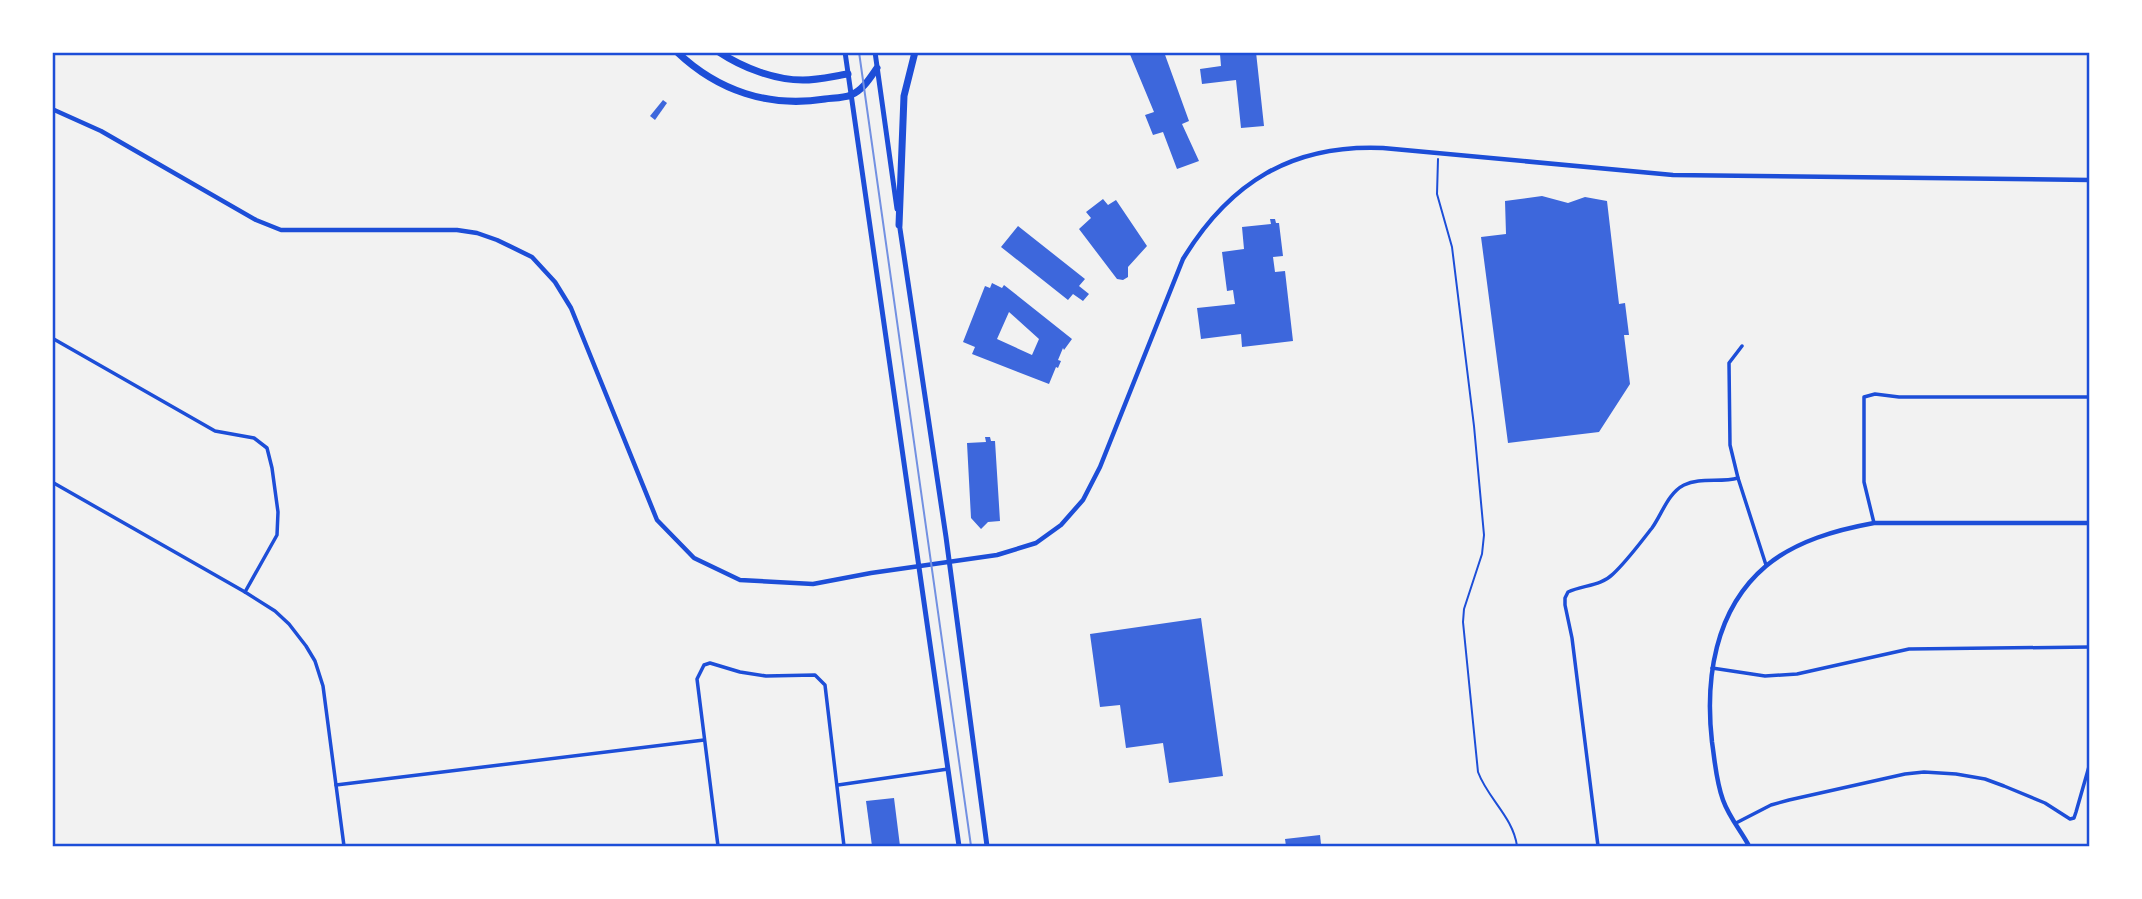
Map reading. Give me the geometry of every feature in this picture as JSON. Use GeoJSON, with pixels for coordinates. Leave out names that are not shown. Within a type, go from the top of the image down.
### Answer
{"type":"FeatureCollection","features":[{"type":"Feature","properties":{"kind":"highway"},"geometry":{"type":"LineString","coordinates":[[677,52],[711,80],[757,98],[803,103],[851,95],[863,87],[877,68]]}},
{"type":"Feature","properties":{"kind":"highway"},"geometry":{"type":"LineString","coordinates":[[719,52],[744,66],[774,76],[803,80],[848,74]]}},
{"type":"Feature","properties":{"kind":"highway"},"geometry":{"type":"LineString","coordinates":[[899,225],[904,96],[915,52]]}},
{"type":"Feature","properties":{"kind":"main road"},"geometry":{"type":"LineString","coordinates":[[845,52],[959,846]]}},
{"type":"Feature","properties":{"kind":"main road"},"geometry":{"type":"LineString","coordinates":[[875,52],[987,846]]}},
{"type":"Feature","properties":{"kind":"street"},"geometry":{"type":"LineString","coordinates":[[52,109],[101,131],[256,220],[281,230],[457,230],[497,240],[532,257],[555,282],[571,308],[657,520],[694,558],[740,580],[813,584],[997,555],[1036,544],[1061,525],[1083,500],[1114,433],[1183,259],[1205,226],[1231,197],[1273,169],[1321,152],[1362,147],[1673,175],[2090,180]]}},
{"type":"Feature","properties":{"kind":"street"},"geometry":{"type":"LineString","coordinates":[[52,338],[215,431],[254,438],[267,448],[276,501],[277,535],[245,592]]}},
{"type":"Feature","properties":{"kind":"street"},"geometry":{"type":"LineString","coordinates":[[1742,346],[1729,363],[1728,429],[1738,478],[1766,566]]}},
{"type":"Feature","properties":{"kind":"street"},"geometry":{"type":"LineString","coordinates":[[1874,523],[1864,482],[1864,397],[1875,394],[1899,397],[2090,397]]}},
{"type":"Feature","properties":{"kind":"street"},"geometry":{"type":"LineString","coordinates":[[1598,846],[1565,598],[1568,592],[1604,581],[1613,574],[1653,527],[1676,490],[1696,482],[1738,478]]}},
{"type":"Feature","properties":{"kind":"street"},"geometry":{"type":"LineString","coordinates":[[52,482],[245,592],[285,620],[301,639],[315,661],[323,686],[344,846]]}},
{"type":"Feature","properties":{"kind":"street"},"geometry":{"type":"LineString","coordinates":[[1749,846],[1727,809],[1716,771],[1709,706],[1716,648],[1728,614],[1747,586],[1766,566],[1815,538],[1874,523],[2090,523]]}},
{"type":"Feature","properties":{"kind":"street"},"geometry":{"type":"LineString","coordinates":[[1712,668],[1765,676],[1797,674],[1909,649],[2090,647]]}},
{"type":"Feature","properties":{"kind":"street"},"geometry":{"type":"LineString","coordinates":[[718,846],[697,679],[704,665],[710,663],[740,673],[766,676],[815,675],[825,685],[845,846]]}},
{"type":"Feature","properties":{"kind":"street"},"geometry":{"type":"LineString","coordinates":[[336,785],[704,740]]}},
{"type":"Feature","properties":{"kind":"street"},"geometry":{"type":"LineString","coordinates":[[1736,823],[1771,805],[1789,800],[1924,772],[1985,779],[2045,803],[2070,819],[2074,818],[2090,763]]}},
{"type":"Feature","properties":{"kind":"street"},"geometry":{"type":"LineString","coordinates":[[838,785],[948,769]]}},
{"type":"Feature","properties":{"kind":"path"},"geometry":{"type":"LineString","coordinates":[[1438,154],[1437,194],[1452,247],[1484,535],[1482,554],[1464,609],[1463,622],[1478,772],[1484,786],[1510,822],[1517,846]]}},
{"type":"Feature","properties":{"kind":"building"},"geometry":{"type":"Polygon","coordinates":[[[1129,52],[1164,52],[1189,121],[1182,124],[1199,161],[1177,169],[1163,132],[1153,135],[1145,115],[1154,112],[1129,52]]]}},
{"type":"Feature","properties":{"kind":"building"},"geometry":{"type":"Polygon","coordinates":[[[1256,52],[1264,126],[1241,128],[1236,80],[1202,84],[1200,69],[1221,66],[1220,54],[1256,52]]]}},
{"type":"Feature","properties":{"kind":"building"},"geometry":{"type":"Polygon","coordinates":[[[663,100],[667,103],[655,120],[650,116],[663,100]]]}},
{"type":"Feature","properties":{"kind":"building"},"geometry":{"type":"Polygon","coordinates":[[[1542,196],[1568,203],[1585,197],[1607,201],[1619,304],[1625,303],[1629,335],[1624,335],[1630,384],[1599,432],[1508,443],[1481,237],[1506,234],[1505,201],[1542,196]]]}},
{"type":"Feature","properties":{"kind":"building"},"geometry":{"type":"Polygon","coordinates":[[[1103,199],[1108,205],[1116,200],[1147,246],[1128,267],[1128,277],[1123,280],[1117,279],[1079,229],[1091,218],[1086,212],[1103,199]]]}},
{"type":"Feature","properties":{"kind":"building"},"geometry":{"type":"Polygon","coordinates":[[[1270,219],[1279,223],[1283,256],[1273,257],[1275,272],[1285,271],[1293,341],[1242,347],[1241,334],[1201,339],[1197,308],[1235,304],[1233,290],[1227,291],[1222,252],[1244,249],[1242,227],[1271,224],[1270,219]]]}},
{"type":"Feature","properties":{"kind":"building"},"geometry":{"type":"Polygon","coordinates":[[[1018,226],[1085,279],[1079,286],[1089,294],[1083,301],[1073,294],[1068,300],[1001,247],[1018,226]]]}},
{"type":"Feature","properties":{"kind":"building"},"geometry":{"type":"Polygon","coordinates":[[[992,283],[1002,288],[1004,285],[1072,339],[1064,350],[1063,348],[1058,360],[1061,361],[1049,384],[972,354],[975,347],[963,342],[985,286],[990,288],[992,283]],[[1009,312],[997,339],[1032,355],[1039,339],[1009,312]]]}},
{"type":"Feature","properties":{"kind":"building"},"geometry":{"type":"Polygon","coordinates":[[[985,437],[995,441],[1000,521],[988,522],[981,529],[971,518],[967,443],[986,442],[985,437]]]}},
{"type":"Feature","properties":{"kind":"building"},"geometry":{"type":"Polygon","coordinates":[[[1201,618],[1223,776],[1169,783],[1163,743],[1126,748],[1120,705],[1100,707],[1090,634],[1201,618]]]}},
{"type":"Feature","properties":{"kind":"building"},"geometry":{"type":"Polygon","coordinates":[[[894,798],[900,846],[872,846],[866,801],[894,798]]]}},
{"type":"Feature","properties":{"kind":"building"},"geometry":{"type":"Polygon","coordinates":[[[1320,835],[1321,844],[1286,846],[1285,839],[1320,835]]]}},
{"type":"Feature","properties":{"kind":"tram line"},"geometry":{"type":"LineString","coordinates":[[859,52],[971,846]]}}]}
